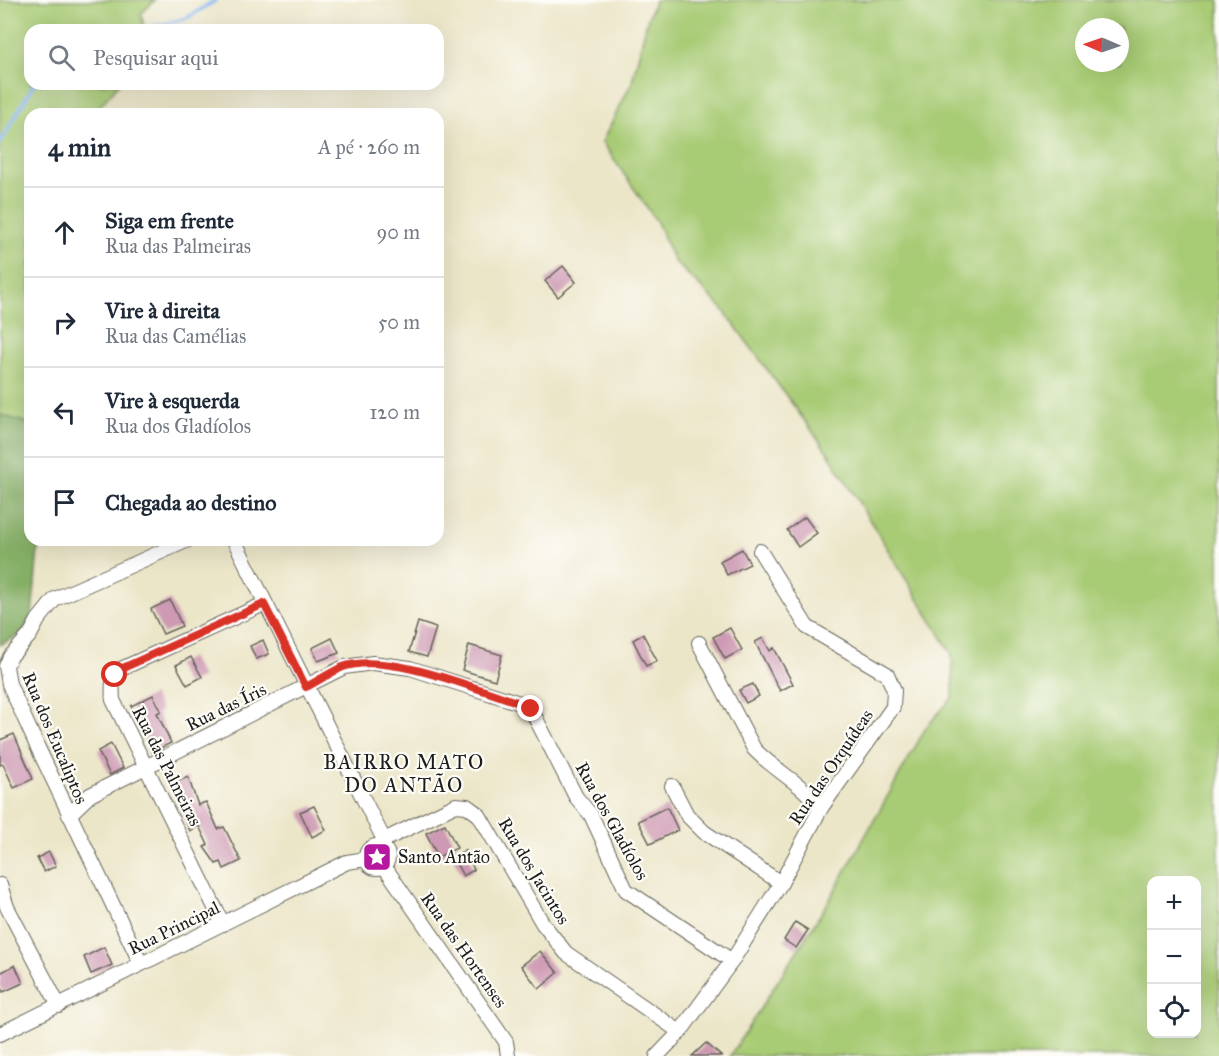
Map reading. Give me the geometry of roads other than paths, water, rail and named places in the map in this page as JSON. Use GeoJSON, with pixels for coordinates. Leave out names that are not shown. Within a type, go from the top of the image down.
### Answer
{"type":"FeatureCollection","features":[{"type":"Feature","properties":{"kind":"street","name":"Rua dos Eucaliptos"},"geometry":{"type":"LineString","coordinates":[[141,964],[9,684],[6,666],[10,657],[30,635],[38,620],[55,599],[174,546]]}},
{"type":"Feature","properties":{"kind":"street"},"geometry":{"type":"LineString","coordinates":[[237,546],[384,843],[388,860],[384,866],[377,868],[370,866],[366,859],[371,847],[384,843]]}},
{"type":"Feature","properties":{"kind":"street","name":"Rua das Orquídeas"},"geometry":{"type":"LineString","coordinates":[[657,1056],[680,1032],[732,961],[781,883],[821,808],[893,706],[894,690],[887,674],[807,627],[760,551]]}},
{"type":"Feature","properties":{"kind":"street","name":"Rua das Palmeiras"},"geometry":{"type":"LineString","coordinates":[[223,924],[147,765],[113,700],[112,685],[115,675],[123,668],[264,604]]}},
{"type":"Feature","properties":{"kind":"street"},"geometry":{"type":"LineString","coordinates":[[699,643],[754,749],[803,787],[821,808]]}},
{"type":"Feature","properties":{"kind":"street","name":"Rua dos Gladíolos"},"geometry":{"type":"LineString","coordinates":[[306,687],[344,667],[373,663],[410,668],[523,704],[531,709],[576,797],[591,815],[626,890],[732,961]]}},
{"type":"Feature","properties":{"kind":"street","name":"Rua das Íris"},"geometry":{"type":"LineString","coordinates":[[69,814],[90,795],[306,687]]}},
{"type":"Feature","properties":{"kind":"street"},"geometry":{"type":"LineString","coordinates":[[672,786],[687,815],[704,832],[781,883]]}},
{"type":"Feature","properties":{"kind":"street","name":"Rua dos Jacintos"},"geometry":{"type":"LineString","coordinates":[[384,843],[456,804],[467,806],[479,814],[543,924],[566,953],[680,1032]]}},
{"type":"Feature","properties":{"kind":"street","name":"Rua Principal"},"geometry":{"type":"LineString","coordinates":[[0,1034],[347,862],[366,859]]}},
{"type":"Feature","properties":{"kind":"street","name":"Rua das Hortenses"},"geometry":{"type":"LineString","coordinates":[[384,866],[506,1042],[508,1056]]}},
{"type":"Feature","properties":{"kind":"street"},"geometry":{"type":"LineString","coordinates":[[0,885],[7,907],[60,1006]]}},
{"type":"Feature","properties":{"kind":"waterway"},"geometry":{"type":"LineString","coordinates":[[165,24],[187,18],[216,0]]}},
{"type":"Feature","properties":{"kind":"waterway"},"geometry":{"type":"LineString","coordinates":[[0,143],[31,90]]}},
{"type":"Feature","properties":{"kind":"place","name":"Santo Antão"},"geometry":{"type":"Point","coordinates":[377,857]}},
{"type":"Feature","properties":{"kind":"district","name":"BAIRRO MATO DO ANTÃO"},"geometry":{"type":"Point","coordinates":[404,774]}}]}
